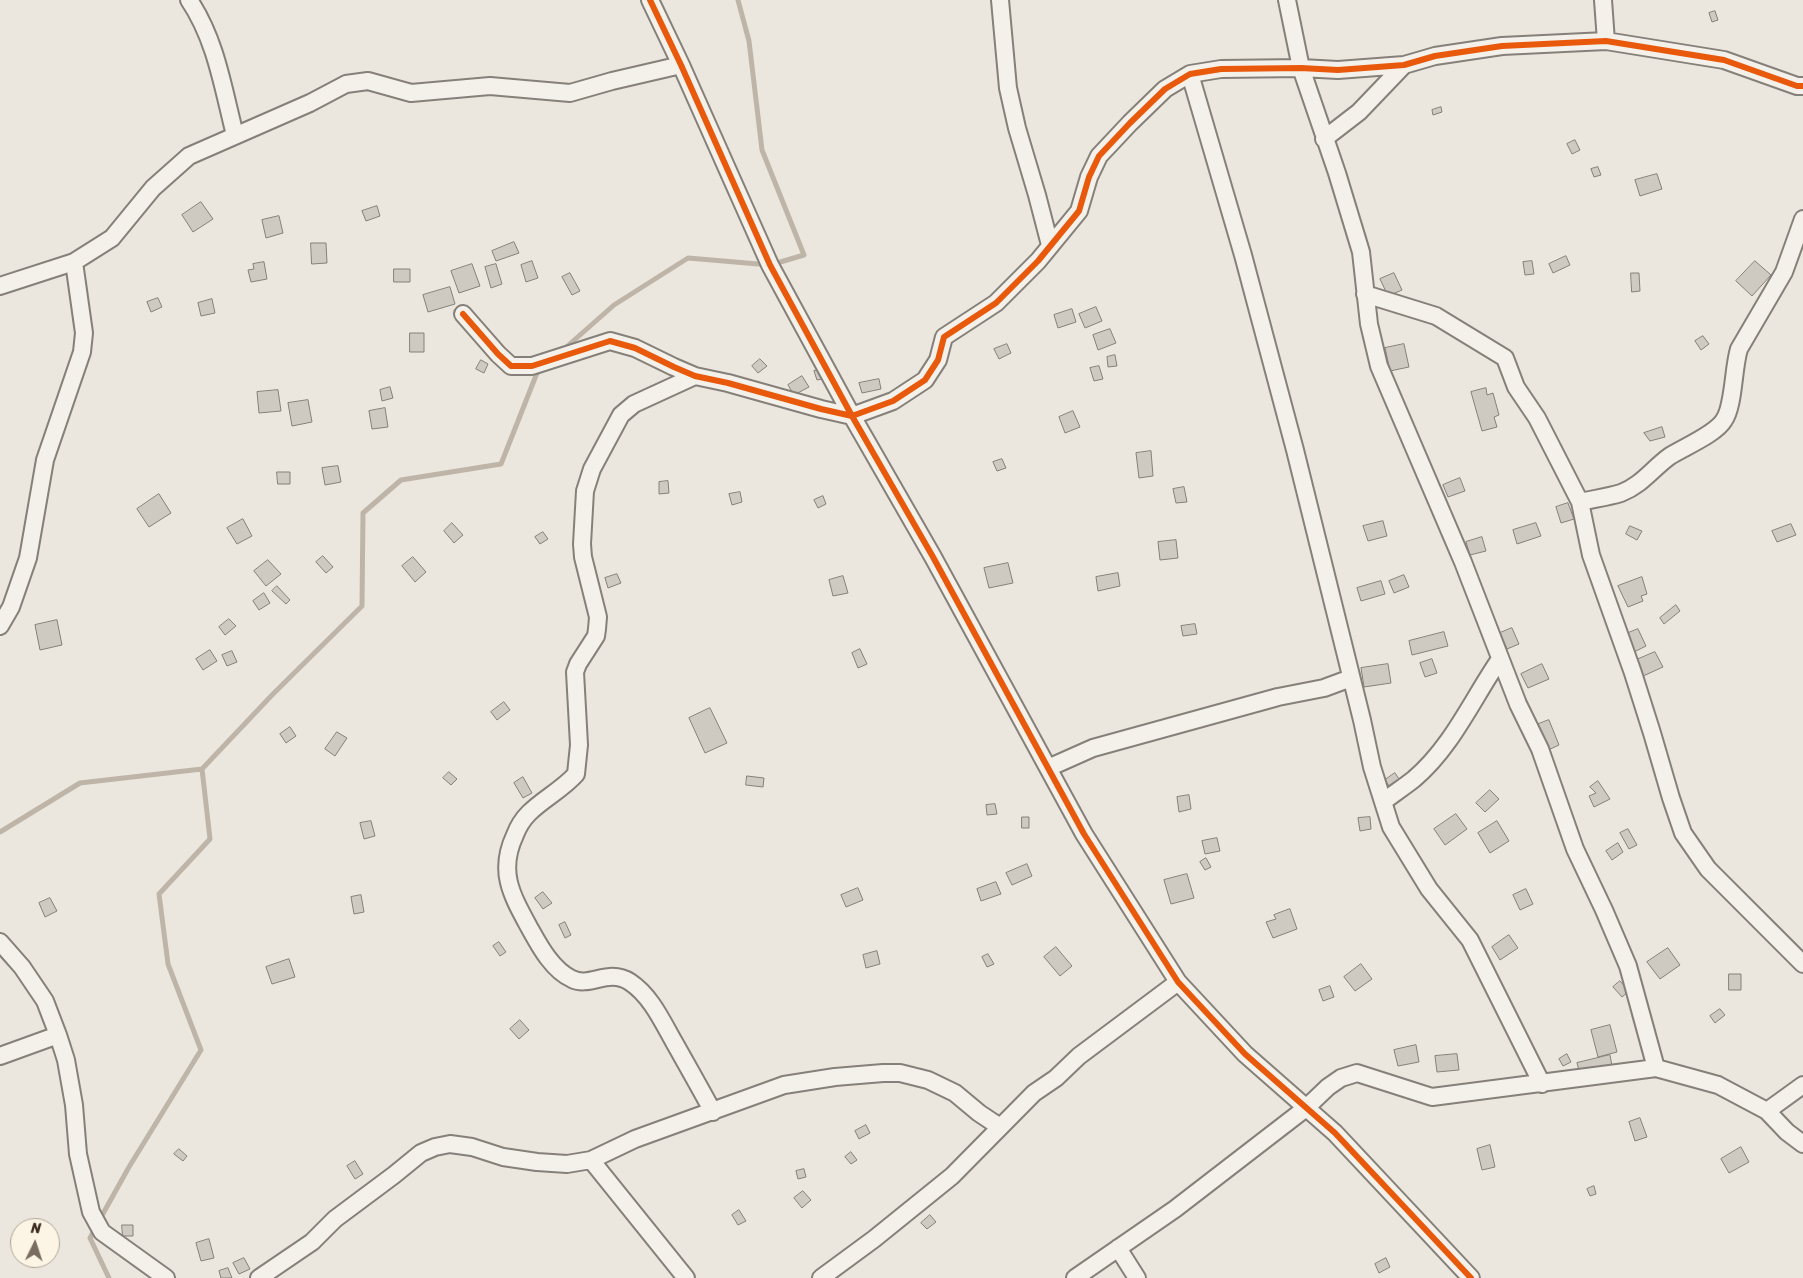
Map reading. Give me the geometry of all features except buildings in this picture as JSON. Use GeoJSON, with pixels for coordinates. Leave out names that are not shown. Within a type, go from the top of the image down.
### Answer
{"type":"FeatureCollection","features":[{"type":"Feature","properties":{"kind":"street"},"geometry":{"type":"LineString","coordinates":[[189,0],[200,17],[212,43],[235,134]]}},
{"type":"Feature","properties":{"kind":"street"},"geometry":{"type":"LineString","coordinates":[[650,0],[770,265],[852,416],[933,557],[1084,834],[1178,982],[1245,1054],[1334,1133],[1471,1278]]}},
{"type":"Feature","properties":{"kind":"street"},"geometry":{"type":"LineString","coordinates":[[1000,0],[1008,88],[1017,128],[1050,246]]}},
{"type":"Feature","properties":{"kind":"street"},"geometry":{"type":"LineString","coordinates":[[1286,0],[1301,68],[1337,173],[1361,252],[1369,324],[1379,366],[1463,562],[1518,704],[1540,749],[1575,849],[1628,966],[1656,1068]]}},
{"type":"Feature","properties":{"kind":"street"},"geometry":{"type":"LineString","coordinates":[[1603,0],[1606,41]]}},
{"type":"Feature","properties":{"kind":"street"},"geometry":{"type":"LineString","coordinates":[[463,314],[511,366],[532,366],[610,341],[635,348],[674,368],[695,376],[728,382],[852,416],[893,400],[925,380],[938,360],[944,337],[996,303],[1038,261],[1079,211],[1089,177],[1099,156],[1130,122],[1165,89],[1190,74],[1222,70],[1301,68],[1338,70],[1404,65],[1435,56],[1502,46],[1606,41],[1724,60],[1796,86],[1803,86]]}},
{"type":"Feature","properties":{"kind":"street"},"geometry":{"type":"LineString","coordinates":[[0,286],[74,262],[112,238],[153,188],[189,156],[235,134],[310,103],[346,84],[368,81],[412,93],[490,86],[570,93],[681,65]]}},
{"type":"Feature","properties":{"kind":"street"},"geometry":{"type":"LineString","coordinates":[[1324,139],[1359,112],[1404,65]]}},
{"type":"Feature","properties":{"kind":"street"},"geometry":{"type":"LineString","coordinates":[[1190,74],[1243,256],[1295,450],[1372,767],[1391,827],[1429,889],[1470,940],[1542,1084]]}},
{"type":"Feature","properties":{"kind":"street"},"geometry":{"type":"LineString","coordinates":[[1580,502],[1621,493],[1644,481],[1669,457],[1718,428],[1729,409],[1735,361],[1739,349],[1784,272],[1803,219]]}},
{"type":"Feature","properties":{"kind":"street"},"geometry":{"type":"LineString","coordinates":[[0,626],[11,607],[28,558],[45,460],[82,352],[84,334],[74,262]]}},
{"type":"Feature","properties":{"kind":"street"},"geometry":{"type":"LineString","coordinates":[[1366,294],[1436,316],[1505,358],[1516,388],[1537,418],[1580,502],[1591,555],[1633,673],[1683,833],[1708,869],[1803,964]]}},
{"type":"Feature","properties":{"kind":"street"},"geometry":{"type":"LineString","coordinates":[[695,376],[647,397],[634,404],[621,415],[592,469],[585,491],[582,544],[583,557],[598,623],[596,636],[578,664],[576,672],[579,745],[576,774],[528,814],[518,828],[508,849],[506,873],[512,894],[524,919],[539,944],[557,968],[578,982],[618,976],[630,982],[649,999],[713,1112]]}},
{"type":"Feature","properties":{"kind":"street"},"geometry":{"type":"LineString","coordinates":[[1383,802],[1415,778],[1440,750],[1462,720],[1500,659]]}},
{"type":"Feature","properties":{"kind":"street"},"geometry":{"type":"LineString","coordinates":[[1048,768],[1093,748],[1278,697],[1324,688],[1351,678]]}},
{"type":"Feature","properties":{"kind":"street"},"geometry":{"type":"LineString","coordinates":[[0,942],[22,967],[45,1001],[58,1035],[66,1060],[74,1105],[78,1154],[91,1212],[102,1232],[166,1278]]}},
{"type":"Feature","properties":{"kind":"street"},"geometry":{"type":"LineString","coordinates":[[821,1278],[874,1239],[952,1176],[1034,1093],[1056,1078],[1079,1056],[1178,982]]}},
{"type":"Feature","properties":{"kind":"street"},"geometry":{"type":"LineString","coordinates":[[0,1056],[58,1035]]}},
{"type":"Feature","properties":{"kind":"street"},"geometry":{"type":"LineString","coordinates":[[1075,1278],[1176,1209],[1306,1108],[1328,1087],[1341,1078],[1357,1073],[1432,1097],[1656,1068],[1718,1085],[1767,1111],[1787,1132],[1803,1144]]}},
{"type":"Feature","properties":{"kind":"street"},"geometry":{"type":"LineString","coordinates":[[259,1278],[312,1242],[335,1219],[421,1153],[435,1147],[450,1144],[472,1147],[503,1157],[567,1164],[591,1160],[635,1139],[784,1085],[835,1077],[883,1073],[900,1073],[928,1080],[954,1093],[1000,1127]]}},
{"type":"Feature","properties":{"kind":"street"},"geometry":{"type":"LineString","coordinates":[[1767,1111],[1803,1085]]}},
{"type":"Feature","properties":{"kind":"street"},"geometry":{"type":"LineString","coordinates":[[591,1160],[686,1278]]}},
{"type":"Feature","properties":{"kind":"street"},"geometry":{"type":"LineString","coordinates":[[1118,1248],[1137,1278]]}},
{"type":"Feature","properties":{"kind":"waterway"},"geometry":{"type":"LineString","coordinates":[[563,350],[614,305],[688,258],[770,265],[804,255],[762,150],[749,41],[738,0]]}},
{"type":"Feature","properties":{"kind":"waterway"},"geometry":{"type":"LineString","coordinates":[[0,832],[80,783],[202,769],[273,694],[362,606],[363,513],[401,480],[501,464],[537,373],[542,369]]}},
{"type":"Feature","properties":{"kind":"waterway"},"geometry":{"type":"LineString","coordinates":[[100,1219],[129,1167],[201,1050],[168,964],[159,894],[210,839],[202,769]]}},
{"type":"Feature","properties":{"kind":"waterway"},"geometry":{"type":"LineString","coordinates":[[96,1227],[90,1238],[109,1278]]}},
{"type":"Feature","properties":{"kind":"cycle path"},"geometry":{"type":"LineString","coordinates":[[650,0],[770,265],[852,416],[933,557],[1084,834],[1178,982],[1245,1054],[1335,1133],[1471,1278]]}},
{"type":"Feature","properties":{"kind":"cycle path"},"geometry":{"type":"LineString","coordinates":[[463,314],[511,366],[532,366],[610,341],[635,348],[695,376],[852,416],[893,401],[925,380],[938,360],[944,337],[996,303],[1038,261],[1079,211],[1089,177],[1099,156],[1165,89],[1190,74],[1221,69],[1301,68],[1338,70],[1404,65],[1435,56],[1502,46],[1606,41],[1724,60],[1797,86],[1803,86]]}}]}
